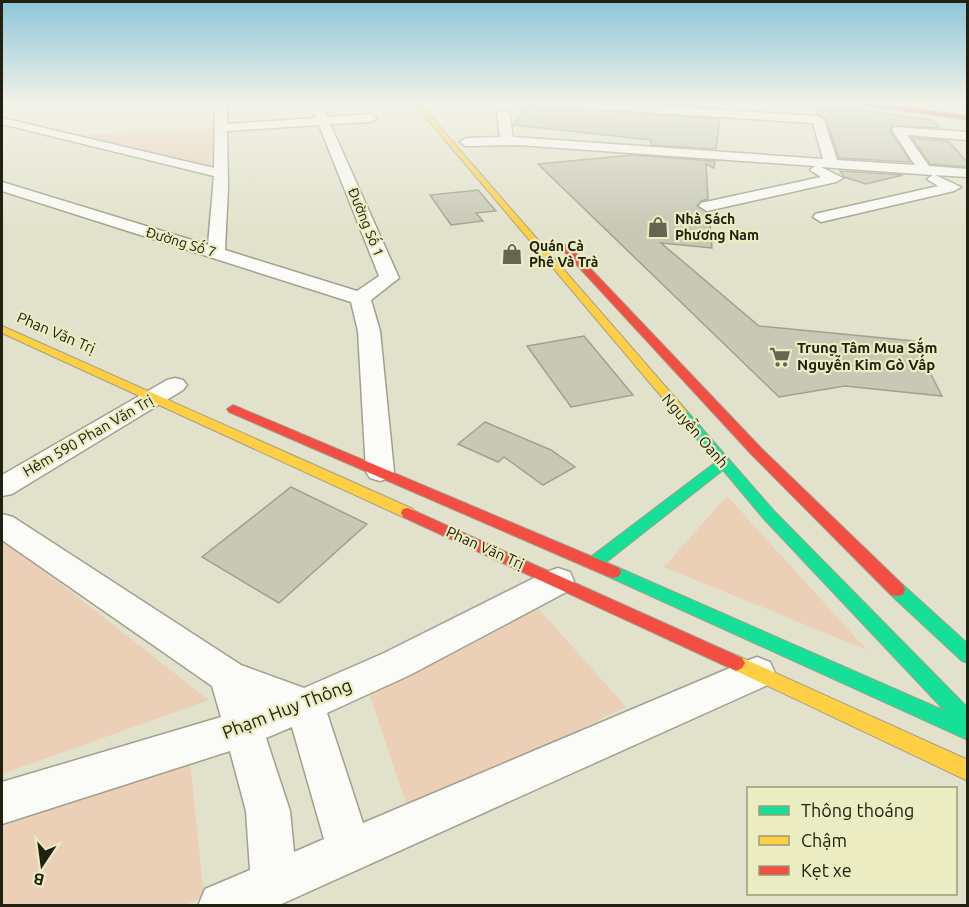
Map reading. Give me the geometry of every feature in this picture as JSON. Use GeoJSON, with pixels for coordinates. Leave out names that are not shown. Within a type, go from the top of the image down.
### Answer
{"type":"FeatureCollection","features":[{"type":"Feature","properties":{"kind":"main road","name":"Nguyễn Oanh"},"geometry":{"type":"LineString","coordinates":[[454,144],[723,463],[826,577],[968,722]]}},
{"type":"Feature","properties":{"kind":"main road","name":"Nguyễn Oanh"},"geometry":{"type":"LineString","coordinates":[[468,144],[489,166]]}},
{"type":"Feature","properties":{"kind":"main road","name":"Nguyễn Oanh"},"geometry":{"type":"LineString","coordinates":[[558,240],[787,483],[968,656]]}},
{"type":"Feature","properties":{"kind":"main road","name":"Phan Văn Trị"},"geometry":{"type":"LineString","coordinates":[[2,329],[170,388],[558,581],[968,771]]}},
{"type":"Feature","properties":{"kind":"main road","name":"Phan Văn Trị"},"geometry":{"type":"LineString","coordinates":[[218,403],[594,563],[968,731]]}},
{"type":"Feature","properties":{"kind":"main road"},"geometry":{"type":"LineString","coordinates":[[594,563],[723,463]]}},
{"type":"Feature","properties":{"kind":"street"},"geometry":{"type":"LineString","coordinates":[[100,144],[219,173]]}},
{"type":"Feature","properties":{"kind":"street"},"geometry":{"type":"LineString","coordinates":[[216,252],[220,144]]}},
{"type":"Feature","properties":{"kind":"street","name":"Đường Số 1"},"geometry":{"type":"LineString","coordinates":[[332,144],[389,278],[360,298]]}},
{"type":"Feature","properties":{"kind":"street"},"geometry":{"type":"LineString","coordinates":[[555,144],[968,173]]}},
{"type":"Feature","properties":{"kind":"street"},"geometry":{"type":"LineString","coordinates":[[722,144],[723,156]]}},
{"type":"Feature","properties":{"kind":"street"},"geometry":{"type":"LineString","coordinates":[[826,144],[832,164]]}},
{"type":"Feature","properties":{"kind":"street"},"geometry":{"type":"LineString","coordinates":[[821,217],[954,187],[917,170],[905,144]]}},
{"type":"Feature","properties":{"kind":"street"},"geometry":{"type":"LineString","coordinates":[[707,206],[836,178],[794,161]]}},
{"type":"Feature","properties":{"kind":"street","name":"Đường Số 7"},"geometry":{"type":"LineString","coordinates":[[2,186],[360,298]]}},
{"type":"Feature","properties":{"kind":"street"},"geometry":{"type":"LineString","coordinates":[[360,298],[369,331],[380,472]]}},
{"type":"Feature","properties":{"kind":"street","name":"Hẻm 590 Phan Văn Trị"},"geometry":{"type":"LineString","coordinates":[[2,487],[170,388]]}},
{"type":"Feature","properties":{"kind":"street"},"geometry":{"type":"LineString","coordinates":[[2,525],[228,677],[305,705],[350,851]]}},
{"type":"Feature","properties":{"kind":"street","name":"Phạm Huy Thông"},"geometry":{"type":"LineString","coordinates":[[2,803],[241,728],[305,705],[344,689],[558,581]]}},
{"type":"Feature","properties":{"kind":"street"},"geometry":{"type":"LineString","coordinates":[[222,906],[757,673]]}},
{"type":"Feature","properties":{"kind":"street"},"geometry":{"type":"LineString","coordinates":[[228,677],[241,728],[268,811],[274,883]]}},
{"type":"Feature","properties":{"kind":"shaded area"},"geometry":{"type":"Polygon","coordinates":[[[97,144],[220,144],[219,173],[97,144]]]}},
{"type":"Feature","properties":{"kind":"shaded area"},"geometry":{"type":"Polygon","coordinates":[[[727,496],[867,650],[664,567],[727,496]]]}},
{"type":"Feature","properties":{"kind":"shaded area"},"geometry":{"type":"Polygon","coordinates":[[[2,538],[209,700],[2,774],[2,538]]]}},
{"type":"Feature","properties":{"kind":"shaded area"},"geometry":{"type":"Polygon","coordinates":[[[538,608],[626,707],[409,812],[368,690],[538,608]]]}},
{"type":"Feature","properties":{"kind":"shaded area"},"geometry":{"type":"Polygon","coordinates":[[[190,761],[204,897],[183,906],[2,905],[2,826],[190,761]]]}},
{"type":"Feature","properties":{"kind":"building"},"geometry":{"type":"Polygon","coordinates":[[[651,144],[717,144],[716,149],[651,144]]]}},
{"type":"Feature","properties":{"kind":"building"},"geometry":{"type":"Polygon","coordinates":[[[834,144],[899,144],[911,162],[839,158],[834,144]]]}},
{"type":"Feature","properties":{"kind":"building"},"geometry":{"type":"Polygon","coordinates":[[[916,144],[951,144],[968,163],[968,167],[930,164],[916,144]]]}},
{"type":"Feature","properties":{"kind":"building"},"geometry":{"type":"Polygon","coordinates":[[[632,155],[715,161],[714,168],[706,164],[708,199],[701,201],[697,206],[709,213],[712,248],[661,243],[759,326],[914,341],[942,396],[845,386],[779,397],[538,164],[632,155]]]}},
{"type":"Feature","properties":{"kind":"building"},"geometry":{"type":"Polygon","coordinates":[[[840,171],[903,175],[866,184],[844,177],[840,171]]]}},
{"type":"Feature","properties":{"kind":"building"},"geometry":{"type":"Polygon","coordinates":[[[478,190],[496,211],[476,213],[483,221],[451,225],[430,195],[478,190]]]}},
{"type":"Feature","properties":{"kind":"building"},"geometry":{"type":"Polygon","coordinates":[[[584,336],[633,395],[571,407],[527,346],[584,336]]]}},
{"type":"Feature","properties":{"kind":"building"},"geometry":{"type":"Polygon","coordinates":[[[485,422],[551,450],[575,467],[543,485],[504,457],[498,462],[458,444],[485,422]]]}},
{"type":"Feature","properties":{"kind":"building"},"geometry":{"type":"Polygon","coordinates":[[[291,487],[367,524],[279,603],[202,557],[291,487]]]}},
{"type":"Feature","properties":{"kind":"traffic: fast"},"geometry":{"type":"LineString","coordinates":[[681,412],[769,515],[968,722]]}},
{"type":"Feature","properties":{"kind":"traffic: fast"},"geometry":{"type":"LineString","coordinates":[[594,563],[723,463]]}},
{"type":"Feature","properties":{"kind":"traffic: fast"},"geometry":{"type":"LineString","coordinates":[[613,572],[968,731]]}},
{"type":"Feature","properties":{"kind":"traffic: fast"},"geometry":{"type":"LineString","coordinates":[[897,590],[968,656]]}},
{"type":"Feature","properties":{"kind":"traffic: slow"},"geometry":{"type":"LineString","coordinates":[[451,144],[681,412]]}},
{"type":"Feature","properties":{"kind":"traffic: slow"},"geometry":{"type":"LineString","coordinates":[[2,329],[408,513]]}},
{"type":"Feature","properties":{"kind":"traffic: slow"},"geometry":{"type":"LineString","coordinates":[[736,663],[968,771]]}},
{"type":"Feature","properties":{"kind":"traffic: jam"},"geometry":{"type":"LineString","coordinates":[[565,247],[757,452],[897,590]]}},
{"type":"Feature","properties":{"kind":"traffic: jam"},"geometry":{"type":"LineString","coordinates":[[233,409],[613,572]]}},
{"type":"Feature","properties":{"kind":"traffic: jam"},"geometry":{"type":"LineString","coordinates":[[408,513],[736,663]]}},
{"type":"Feature","properties":{"kind":"place","name":"Nhà Sách Phương Nam"},"geometry":{"type":"Point","coordinates":[658,227]}},
{"type":"Feature","properties":{"kind":"place","name":"Quán Cà Phê Và Trà"},"geometry":{"type":"Point","coordinates":[512,254]}},
{"type":"Feature","properties":{"kind":"place","name":"Trung Tâm Mua Sắm Nguyễn Kim Gò Vấp"},"geometry":{"type":"Point","coordinates":[780,357]}}]}
